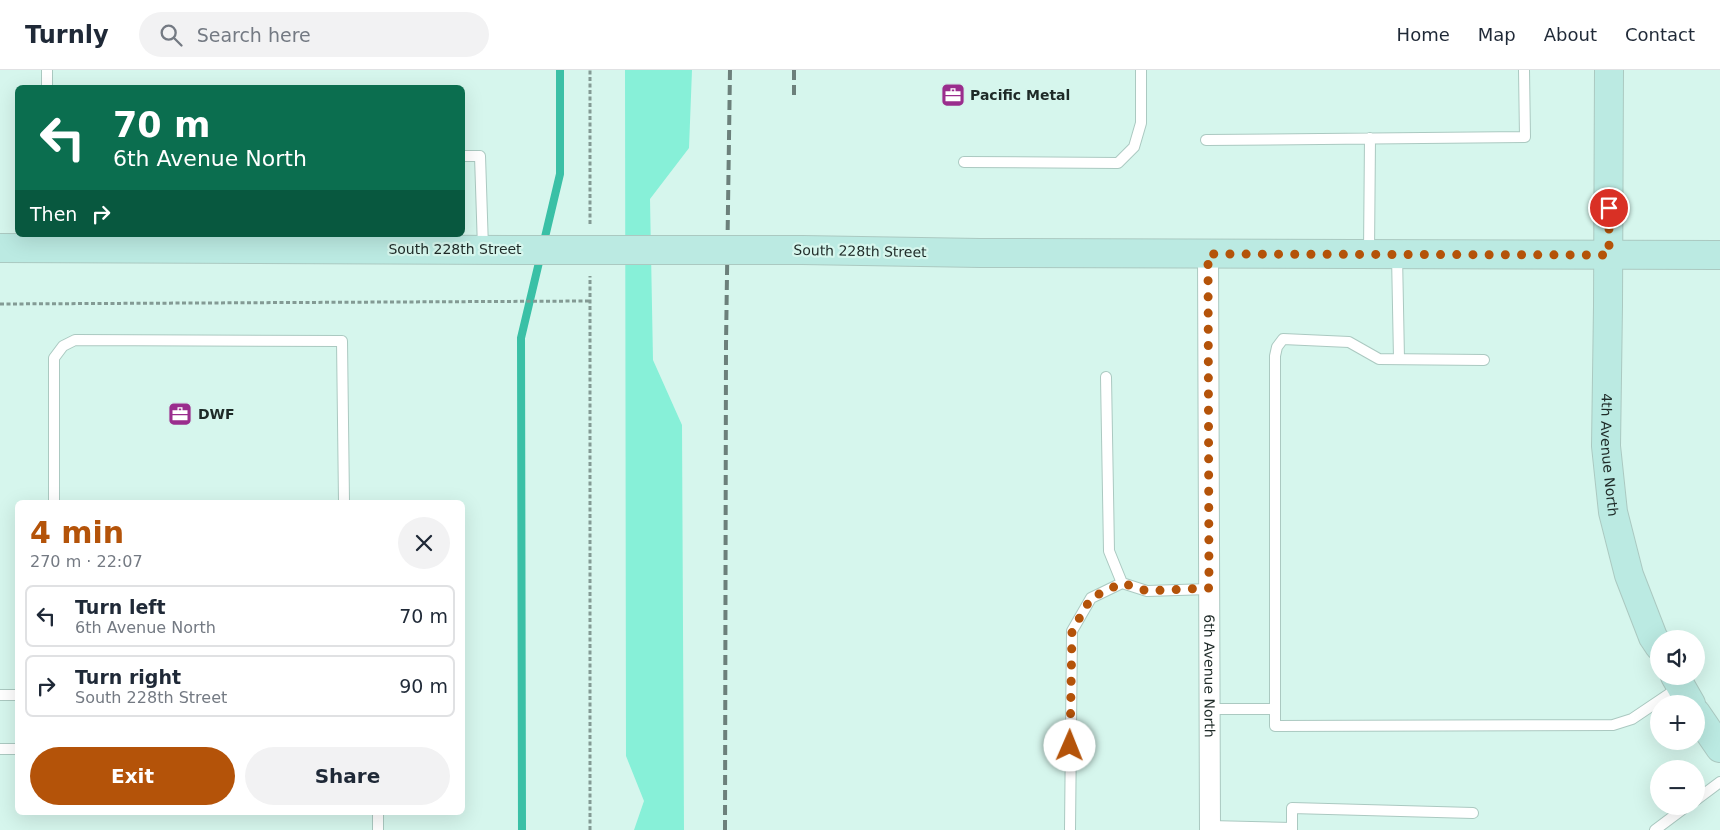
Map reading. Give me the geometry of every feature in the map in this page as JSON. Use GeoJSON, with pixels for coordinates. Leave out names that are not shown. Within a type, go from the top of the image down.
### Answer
{"type":"FeatureCollection","features":[{"type":"Feature","properties":{"kind":"main road","name":"4th Avenue North"},"geometry":{"type":"LineString","coordinates":[[1609,70],[1606,446],[1613,512],[1629,574],[1650,630]]}},
{"type":"Feature","properties":{"kind":"main road","name":"South 228th Street"},"geometry":{"type":"LineString","coordinates":[[0,248],[48,242],[517,250],[1720,255]]}},
{"type":"Feature","properties":{"kind":"main road"},"geometry":{"type":"LineString","coordinates":[[1705,726],[1720,748]]}},
{"type":"Feature","properties":{"kind":"street","name":"6th Avenue North"},"geometry":{"type":"LineString","coordinates":[[1208,254],[1210,828]]}},
{"type":"Feature","properties":{"kind":"lane"},"geometry":{"type":"LineString","coordinates":[[47,70],[47,85]]}},
{"type":"Feature","properties":{"kind":"lane"},"geometry":{"type":"LineString","coordinates":[[964,162],[1118,163],[1134,147],[1141,123],[1141,70]]}},
{"type":"Feature","properties":{"kind":"lane"},"geometry":{"type":"LineString","coordinates":[[1206,140],[1525,137],[1524,70]]}},
{"type":"Feature","properties":{"kind":"lane"},"geometry":{"type":"LineString","coordinates":[[1369,254],[1370,138]]}},
{"type":"Feature","properties":{"kind":"lane"},"geometry":{"type":"LineString","coordinates":[[465,156],[480,156],[483,249]]}},
{"type":"Feature","properties":{"kind":"lane"},"geometry":{"type":"LineString","coordinates":[[1397,254],[1399,359]]}},
{"type":"Feature","properties":{"kind":"lane"},"geometry":{"type":"LineString","coordinates":[[54,500],[54,358],[62,346],[75,340],[342,341],[344,500]]}},
{"type":"Feature","properties":{"kind":"lane"},"geometry":{"type":"LineString","coordinates":[[1484,360],[1379,359],[1349,342],[1283,340],[1277,347],[1275,356],[1275,726],[1613,725],[1632,719],[1682,689]]}},
{"type":"Feature","properties":{"kind":"lane"},"geometry":{"type":"LineString","coordinates":[[1106,378],[1109,550],[1122,583]]}},
{"type":"Feature","properties":{"kind":"lane"},"geometry":{"type":"LineString","coordinates":[[1070,830],[1072,631],[1091,598],[1122,583],[1147,591],[1209,588]]}},
{"type":"Feature","properties":{"kind":"lane"},"geometry":{"type":"LineString","coordinates":[[0,695],[15,695]]}},
{"type":"Feature","properties":{"kind":"lane"},"geometry":{"type":"LineString","coordinates":[[1209,709],[1275,709]]}},
{"type":"Feature","properties":{"kind":"lane"},"geometry":{"type":"LineString","coordinates":[[0,749],[15,749]]}},
{"type":"Feature","properties":{"kind":"lane"},"geometry":{"type":"LineString","coordinates":[[1705,793],[1720,782]]}},
{"type":"Feature","properties":{"kind":"lane"},"geometry":{"type":"LineString","coordinates":[[1210,828],[1292,829],[1292,808],[1473,813]]}},
{"type":"Feature","properties":{"kind":"lane"},"geometry":{"type":"LineString","coordinates":[[378,815],[378,830]]}},
{"type":"Feature","properties":{"kind":"lane"},"geometry":{"type":"LineString","coordinates":[[1655,830],[1675,815]]}},
{"type":"Feature","properties":{"kind":"path"},"geometry":{"type":"LineString","coordinates":[[590,70],[590,233]]}},
{"type":"Feature","properties":{"kind":"path"},"geometry":{"type":"LineString","coordinates":[[590,272],[590,830]]}},
{"type":"Feature","properties":{"kind":"path"},"geometry":{"type":"LineString","coordinates":[[0,304],[590,300]]}},
{"type":"Feature","properties":{"kind":"green space"},"geometry":{"type":"Polygon","coordinates":[[[625,70],[692,70],[689,148],[650,199],[653,360],[682,425],[684,830],[634,830],[644,801],[626,756],[625,70]]]}},
{"type":"Feature","properties":{"kind":"waterway"},"geometry":{"type":"LineString","coordinates":[[522,830],[521,338],[560,174],[560,70]]}},
{"type":"Feature","properties":{"kind":"railway"},"geometry":{"type":"LineString","coordinates":[[725,830],[726,344],[730,70]]}},
{"type":"Feature","properties":{"kind":"railway"},"geometry":{"type":"LineString","coordinates":[[794,70],[794,99]]}},
{"type":"Feature","properties":{"kind":"place","name":"Pacific Metal"},"geometry":{"type":"Point","coordinates":[953,95]}},
{"type":"Feature","properties":{"kind":"place","name":"DWF"},"geometry":{"type":"Point","coordinates":[180,414]}},
{"type":"Feature","properties":{"kind":"route"},"geometry":{"type":"LineString","coordinates":[[1070,746],[1072,631],[1091,598],[1122,583],[1147,591],[1209,588],[1208,254],[1609,255],[1609,208]]}}]}
